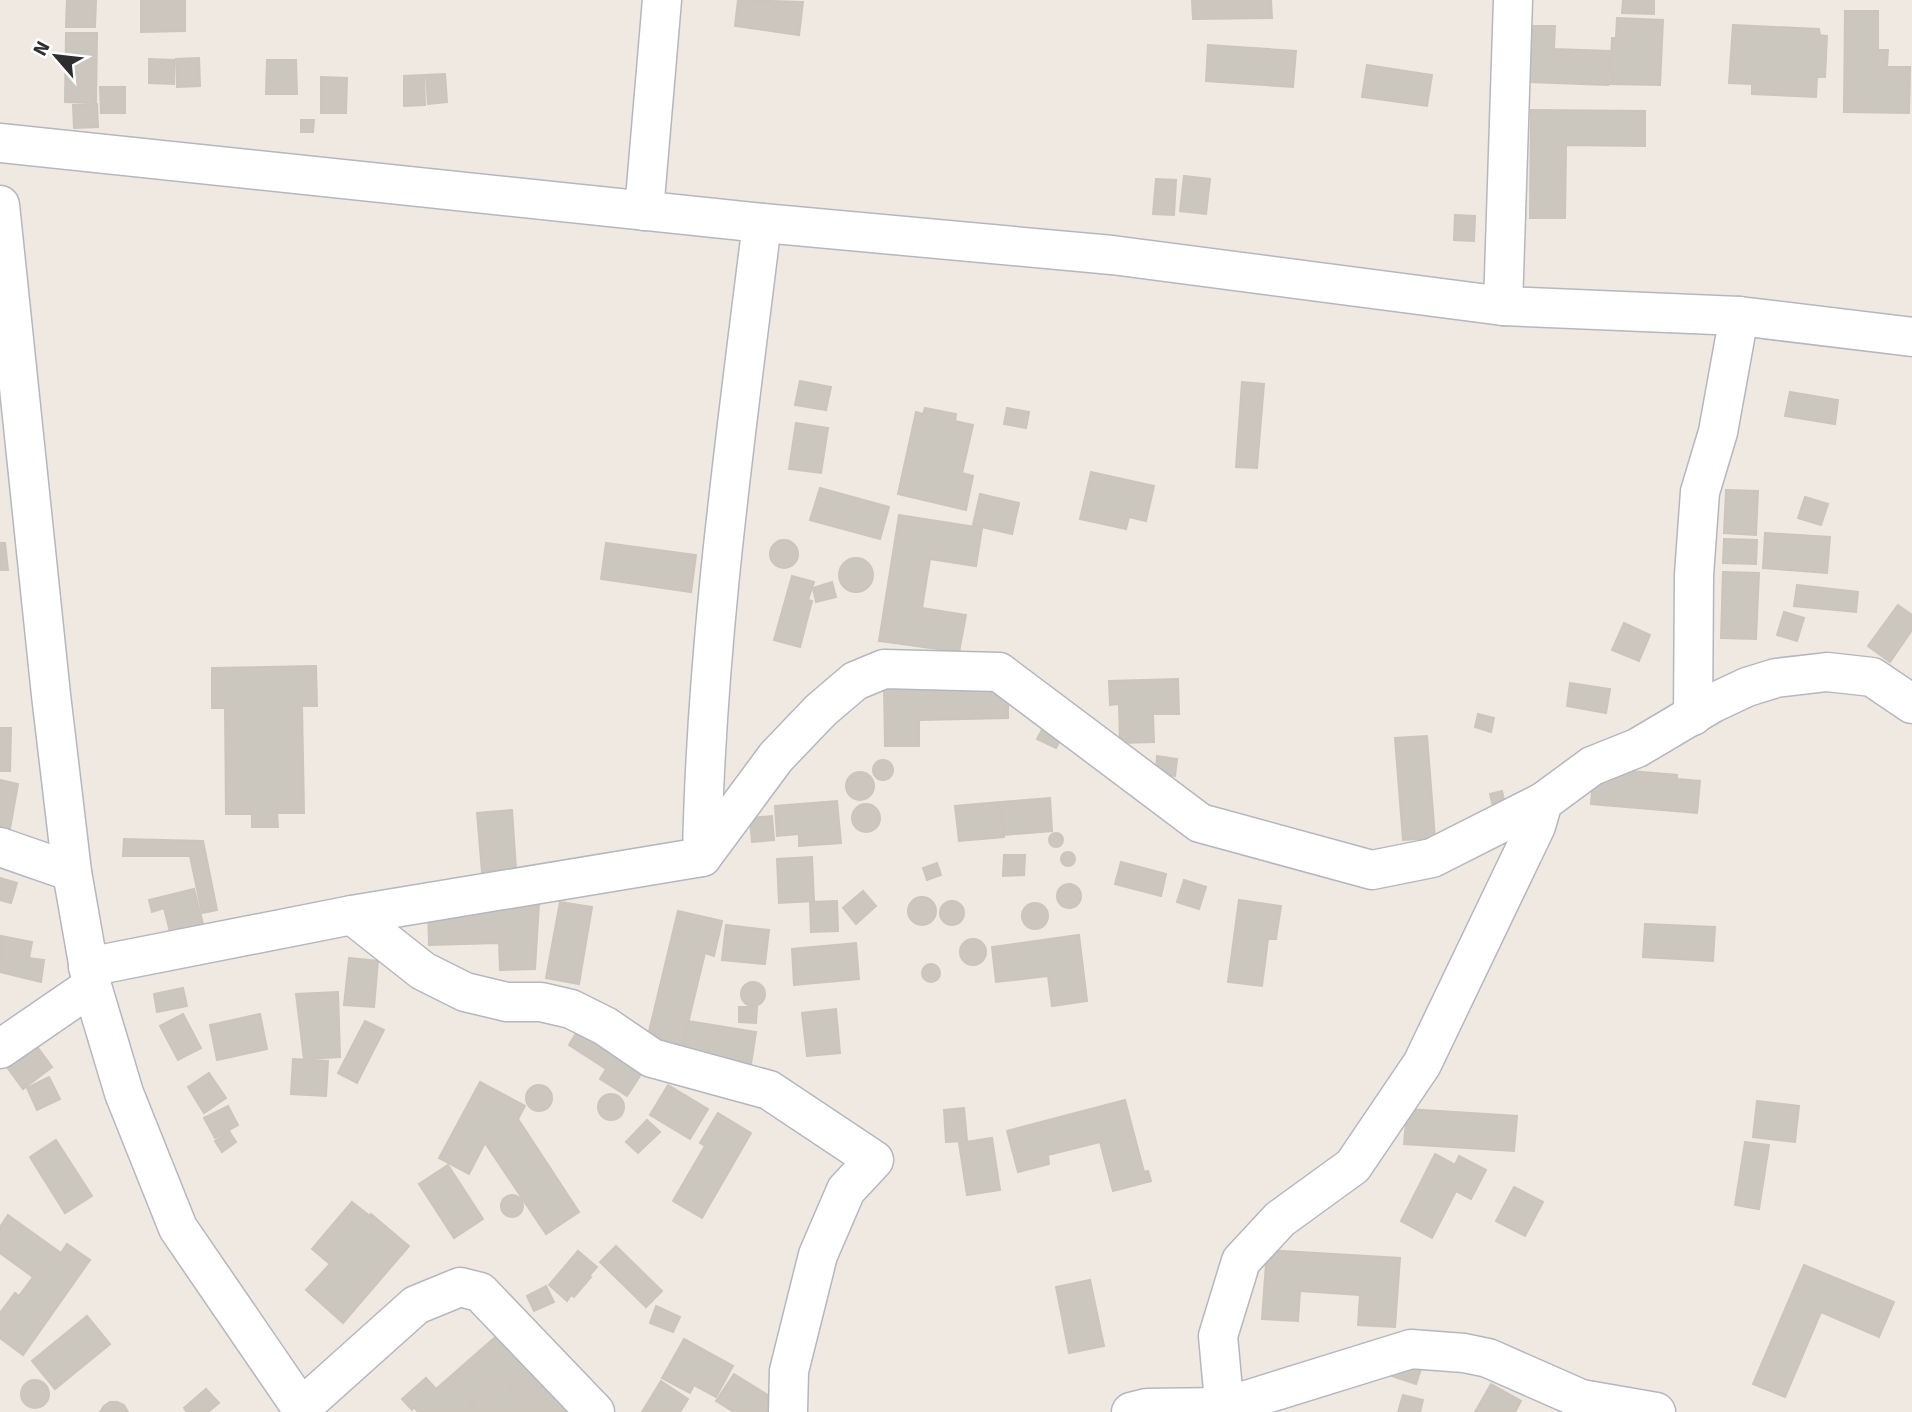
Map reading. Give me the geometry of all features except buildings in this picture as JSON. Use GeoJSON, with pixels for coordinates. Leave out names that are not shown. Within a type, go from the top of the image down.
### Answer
{"type":"FeatureCollection","features":[{"type":"Feature","properties":{"kind":"street"},"geometry":{"type":"LineString","coordinates":[[644,211],[662,0]]}},
{"type":"Feature","properties":{"kind":"street"},"geometry":{"type":"LineString","coordinates":[[1503,306],[1513,0]]}},
{"type":"Feature","properties":{"kind":"street"},"geometry":{"type":"LineString","coordinates":[[0,143],[762,223],[1112,255],[1503,306],[1739,316],[1912,337]]}},
{"type":"Feature","properties":{"kind":"street"},"geometry":{"type":"LineString","coordinates":[[0,205],[51,695],[72,872],[90,976],[124,1093],[178,1228],[302,1410],[416,1305],[460,1287],[480,1292],[595,1412]]}},
{"type":"Feature","properties":{"kind":"street"},"geometry":{"type":"LineString","coordinates":[[702,857],[704,759],[716,604],[762,223]]}},
{"type":"Feature","properties":{"kind":"street"},"geometry":{"type":"LineString","coordinates":[[1693,716],[1694,575],[1700,492],[1718,432],[1739,316]]}},
{"type":"Feature","properties":{"kind":"street"},"geometry":{"type":"LineString","coordinates":[[0,1049],[90,976],[352,915],[702,857],[776,757],[803,729],[855,681],[884,669],[999,672],[1200,823],[1372,870],[1432,858],[1543,802],[1592,766],[1637,748],[1724,698],[1766,681],[1827,672],[1872,677],[1912,704]]}},
{"type":"Feature","properties":{"kind":"street"},"geometry":{"type":"LineString","coordinates":[[1225,1410],[1218,1336],[1241,1261],[1280,1219],[1353,1166],[1422,1064],[1536,826],[1543,802]]}},
{"type":"Feature","properties":{"kind":"street"},"geometry":{"type":"LineString","coordinates":[[0,847],[72,872]]}},
{"type":"Feature","properties":{"kind":"street"},"geometry":{"type":"LineString","coordinates":[[352,915],[423,971],[465,992],[507,1002],[541,1002],[571,1009],[605,1026],[652,1058],[769,1090],[874,1160],[846,1190],[818,1255],[789,1371],[788,1412]]}},
{"type":"Feature","properties":{"kind":"street"},"geometry":{"type":"LineString","coordinates":[[1131,1412],[1147,1408],[1225,1410],[1411,1349],[1464,1353],[1488,1358],[1581,1399],[1656,1412]]}}]}
